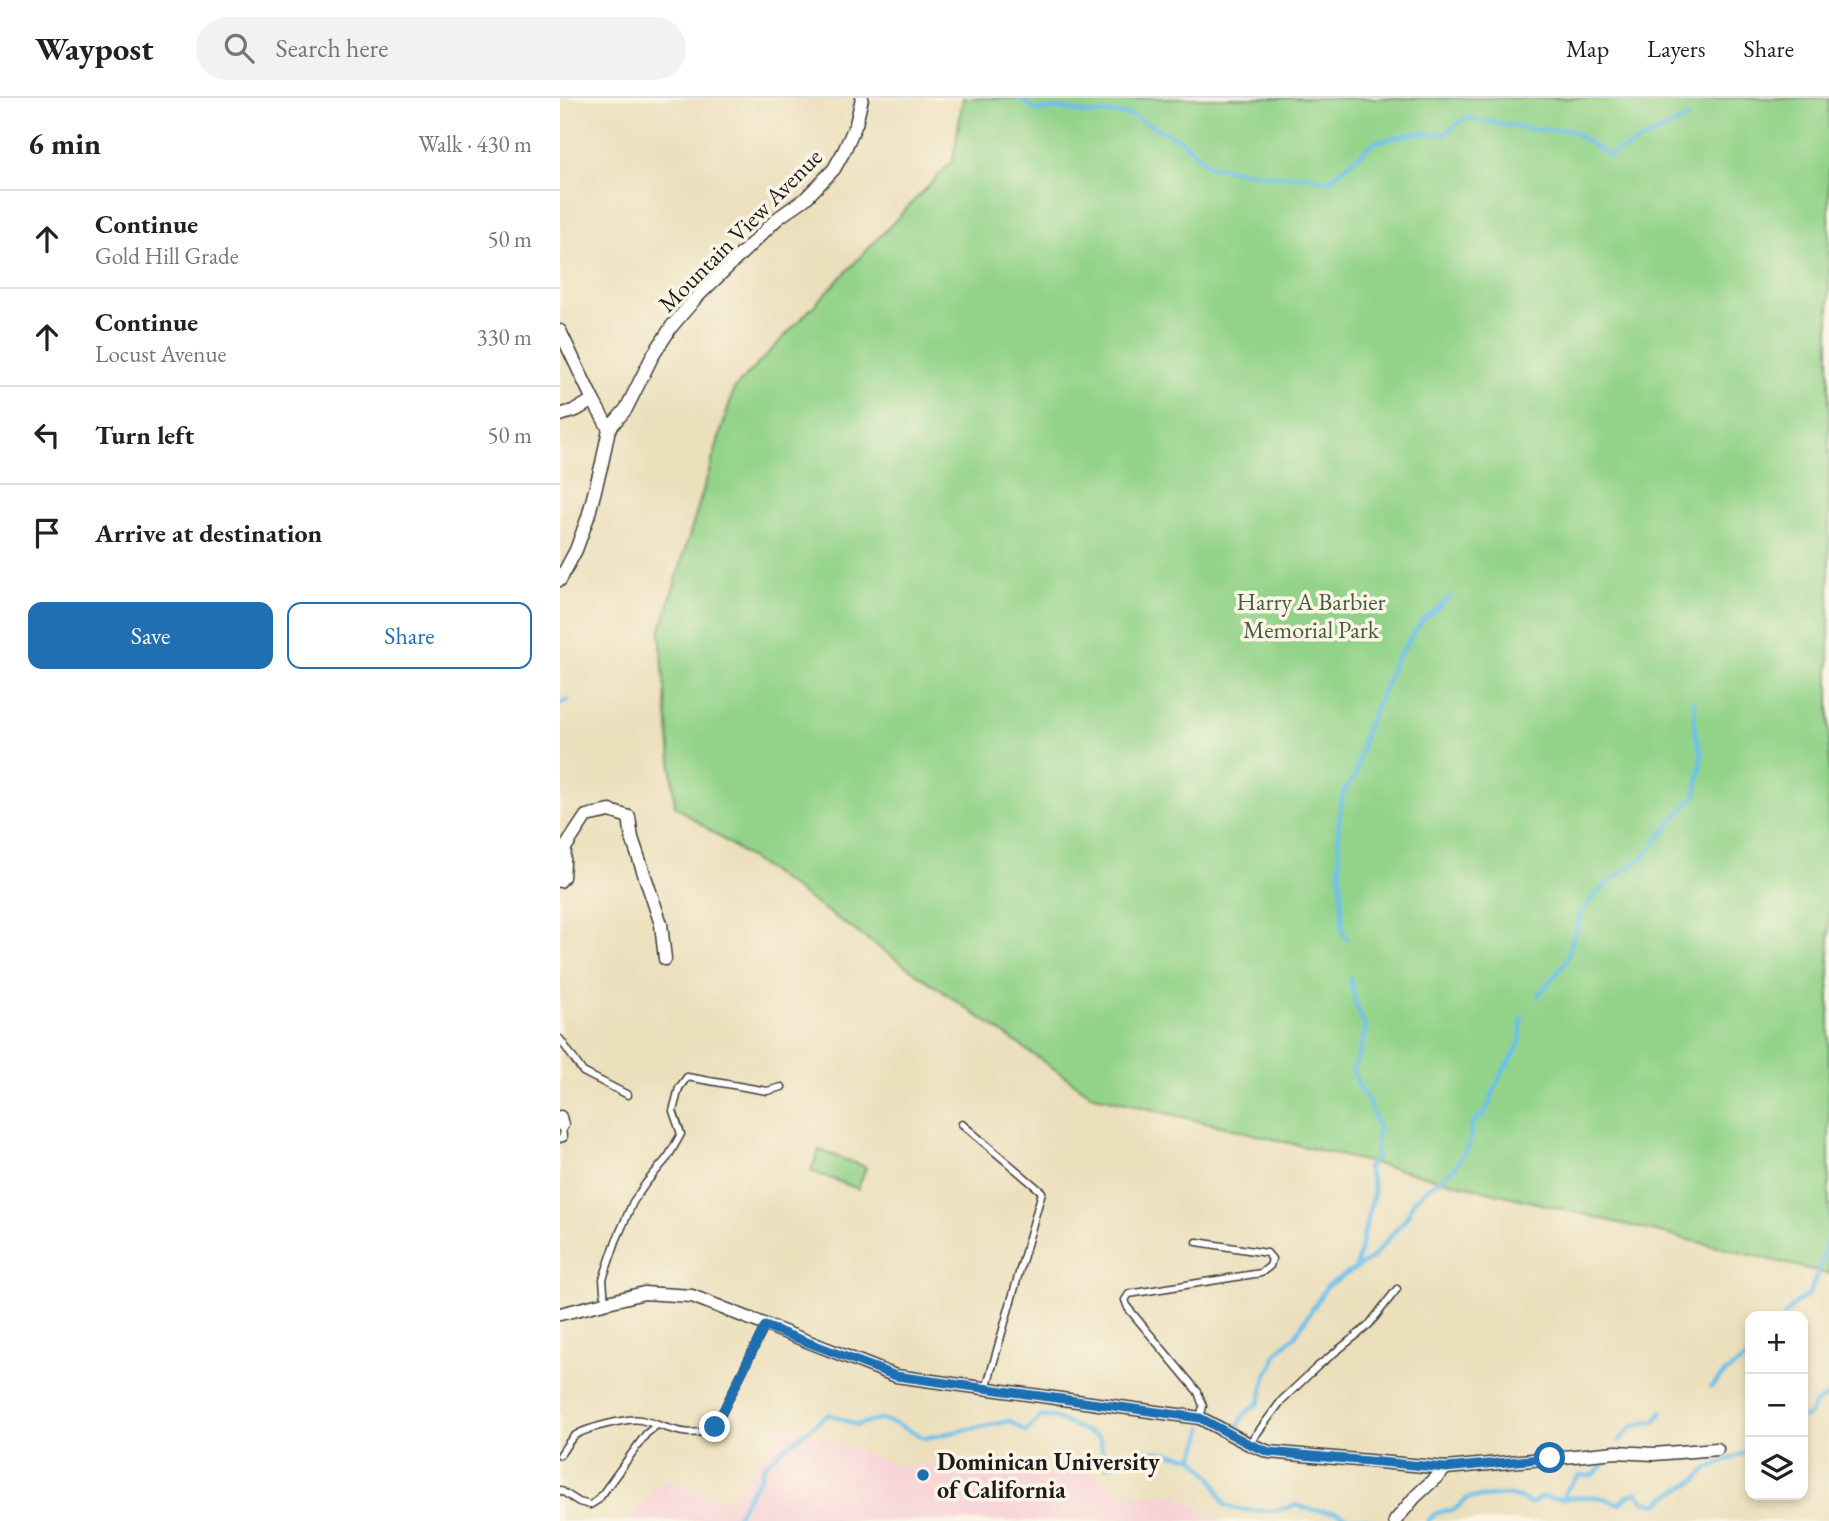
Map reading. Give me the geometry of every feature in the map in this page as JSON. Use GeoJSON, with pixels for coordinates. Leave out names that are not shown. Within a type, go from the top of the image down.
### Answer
{"type":"FeatureCollection","features":[{"type":"Feature","properties":{"kind":"street","name":"Mountain View Avenue"},"geometry":{"type":"LineString","coordinates":[[560,580],[576,550],[587,517],[609,429],[626,409],[652,357],[687,308],[778,218],[806,198],[834,169],[845,152],[862,98]]}},
{"type":"Feature","properties":{"kind":"street"},"geometry":{"type":"LineString","coordinates":[[560,331],[609,429]]}},
{"type":"Feature","properties":{"kind":"street"},"geometry":{"type":"LineString","coordinates":[[560,415],[593,400]]}},
{"type":"Feature","properties":{"kind":"street"},"geometry":{"type":"LineString","coordinates":[[560,881],[563,877],[565,848],[586,816],[610,811],[629,817],[632,838],[661,924],[665,959]]}},
{"type":"Feature","properties":{"kind":"street"},"geometry":{"type":"LineString","coordinates":[[560,1314],[644,1293],[692,1296],[896,1376],[1200,1418],[1269,1452],[1446,1468],[1616,1452],[1654,1454],[1717,1449]]}},
{"type":"Feature","properties":{"kind":"street"},"geometry":{"type":"LineString","coordinates":[[1395,1521],[1415,1497],[1446,1468]]}},
{"type":"Feature","properties":{"kind":"lane"},"geometry":{"type":"LineString","coordinates":[[560,1039],[583,1072],[628,1095]]}},
{"type":"Feature","properties":{"kind":"lane"},"geometry":{"type":"LineString","coordinates":[[605,1303],[603,1279],[633,1202],[668,1157],[681,1134],[673,1111],[679,1088],[687,1077],[767,1091],[782,1087]]}},
{"type":"Feature","properties":{"kind":"lane"},"geometry":{"type":"LineString","coordinates":[[560,1139],[563,1138],[561,1121]]}},
{"type":"Feature","properties":{"kind":"lane"},"geometry":{"type":"LineString","coordinates":[[962,1124],[1042,1192],[986,1389]]}},
{"type":"Feature","properties":{"kind":"lane"},"geometry":{"type":"LineString","coordinates":[[1197,1242],[1267,1253],[1272,1259],[1270,1266],[1261,1273],[1129,1294],[1125,1300],[1128,1308],[1198,1392],[1203,1406],[1200,1418]]}},
{"type":"Feature","properties":{"kind":"lane"},"geometry":{"type":"LineString","coordinates":[[1249,1444],[1282,1400],[1318,1366],[1368,1326],[1397,1289]]}},
{"type":"Feature","properties":{"kind":"lane"},"geometry":{"type":"LineString","coordinates":[[560,1455],[573,1437],[592,1427],[637,1419],[682,1432],[702,1434],[715,1427],[765,1326]]}},
{"type":"Feature","properties":{"kind":"lane"},"geometry":{"type":"LineString","coordinates":[[560,1490],[579,1502],[590,1505],[598,1500],[646,1434],[657,1425]]}},
{"type":"Feature","properties":{"kind":"shaded area","name":"Dominican University of California"},"geometry":{"type":"Polygon","coordinates":[[[784,1423],[901,1467],[939,1464],[1041,1465],[1060,1471],[1084,1464],[1121,1495],[1177,1495],[1221,1521],[627,1521],[666,1479],[730,1501],[784,1423]]]}},
{"type":"Feature","properties":{"kind":"green space","name":"Harry A Barbier Memorial Park"},"geometry":{"type":"Polygon","coordinates":[[[963,98],[1829,98],[1829,1274],[1092,1095],[675,806],[660,632],[734,389],[953,160],[963,98]]]}},
{"type":"Feature","properties":{"kind":"green space"},"geometry":{"type":"Polygon","coordinates":[[[819,1150],[866,1167],[858,1189],[811,1171],[819,1150]]]}},
{"type":"Feature","properties":{"kind":"waterway"},"geometry":{"type":"LineString","coordinates":[[1019,98],[1037,111],[1057,108],[1091,114],[1132,116],[1181,140],[1209,166],[1272,176],[1307,176],[1329,181],[1375,142],[1415,133],[1445,134],[1465,118],[1537,130],[1570,130],[1609,156],[1688,118]]}},
{"type":"Feature","properties":{"kind":"waterway"},"geometry":{"type":"LineString","coordinates":[[1347,939],[1343,933],[1338,827],[1343,792],[1355,776],[1367,725],[1395,661],[1422,621],[1450,597]]}},
{"type":"Feature","properties":{"kind":"waterway"},"geometry":{"type":"LineString","coordinates":[[560,703],[568,700]]}},
{"type":"Feature","properties":{"kind":"waterway"},"geometry":{"type":"LineString","coordinates":[[1538,996],[1566,962],[1580,916],[1595,895],[1646,855],[1696,795],[1702,754],[1695,733],[1694,701]]}},
{"type":"Feature","properties":{"kind":"waterway"},"geometry":{"type":"LineString","coordinates":[[1350,978],[1356,1005],[1366,1028],[1353,1071],[1378,1128],[1376,1158],[1367,1168],[1374,1191],[1356,1267]]}},
{"type":"Feature","properties":{"kind":"waterway"},"geometry":{"type":"LineString","coordinates":[[1211,1415],[1239,1427],[1244,1416],[1259,1403],[1275,1356],[1295,1336],[1327,1286],[1371,1259],[1407,1217],[1414,1200],[1453,1170],[1469,1146],[1472,1123],[1485,1113],[1501,1074],[1520,1042],[1522,1019]]}},
{"type":"Feature","properties":{"kind":"waterway"},"geometry":{"type":"LineString","coordinates":[[1789,1311],[1809,1295],[1822,1261],[1829,1232]]}},
{"type":"Feature","properties":{"kind":"waterway"},"geometry":{"type":"LineString","coordinates":[[1711,1387],[1745,1359]]}},
{"type":"Feature","properties":{"kind":"waterway"},"geometry":{"type":"LineString","coordinates":[[1808,1415],[1814,1404],[1829,1396]]}},
{"type":"Feature","properties":{"kind":"waterway"},"geometry":{"type":"LineString","coordinates":[[1619,1441],[1633,1426],[1656,1421],[1662,1411]]}},
{"type":"Feature","properties":{"kind":"waterway"},"geometry":{"type":"LineString","coordinates":[[735,1521],[764,1466],[829,1414],[856,1425],[881,1419],[925,1438],[1010,1421],[1026,1432],[1040,1417],[1053,1417],[1099,1437],[1107,1467],[1125,1455],[1139,1451],[1193,1457],[1213,1479],[1225,1505],[1237,1509],[1279,1510],[1296,1505],[1337,1512],[1348,1518],[1375,1521]]}},
{"type":"Feature","properties":{"kind":"waterway"},"geometry":{"type":"LineString","coordinates":[[1193,1457],[1203,1428]]}},
{"type":"Feature","properties":{"kind":"waterway"},"geometry":{"type":"LineString","coordinates":[[1428,1521],[1435,1514],[1454,1510],[1468,1498],[1506,1495],[1530,1504],[1542,1497],[1598,1497],[1619,1504],[1628,1496],[1637,1493],[1644,1501],[1658,1504],[1697,1480],[1706,1469],[1745,1453]]}},
{"type":"Feature","properties":{"kind":"waterway"},"geometry":{"type":"LineString","coordinates":[[1563,1499],[1566,1490],[1579,1476],[1594,1475],[1608,1460]]}},
{"type":"Feature","properties":{"kind":"place","name":"Dominican University of California"},"geometry":{"type":"Point","coordinates":[923,1475]}},
{"type":"Feature","properties":{"kind":"route"},"geometry":{"type":"LineString","coordinates":[[715,1427],[765,1326],[896,1376],[1200,1418],[1269,1452],[1446,1468],[1550,1458]]}}]}
